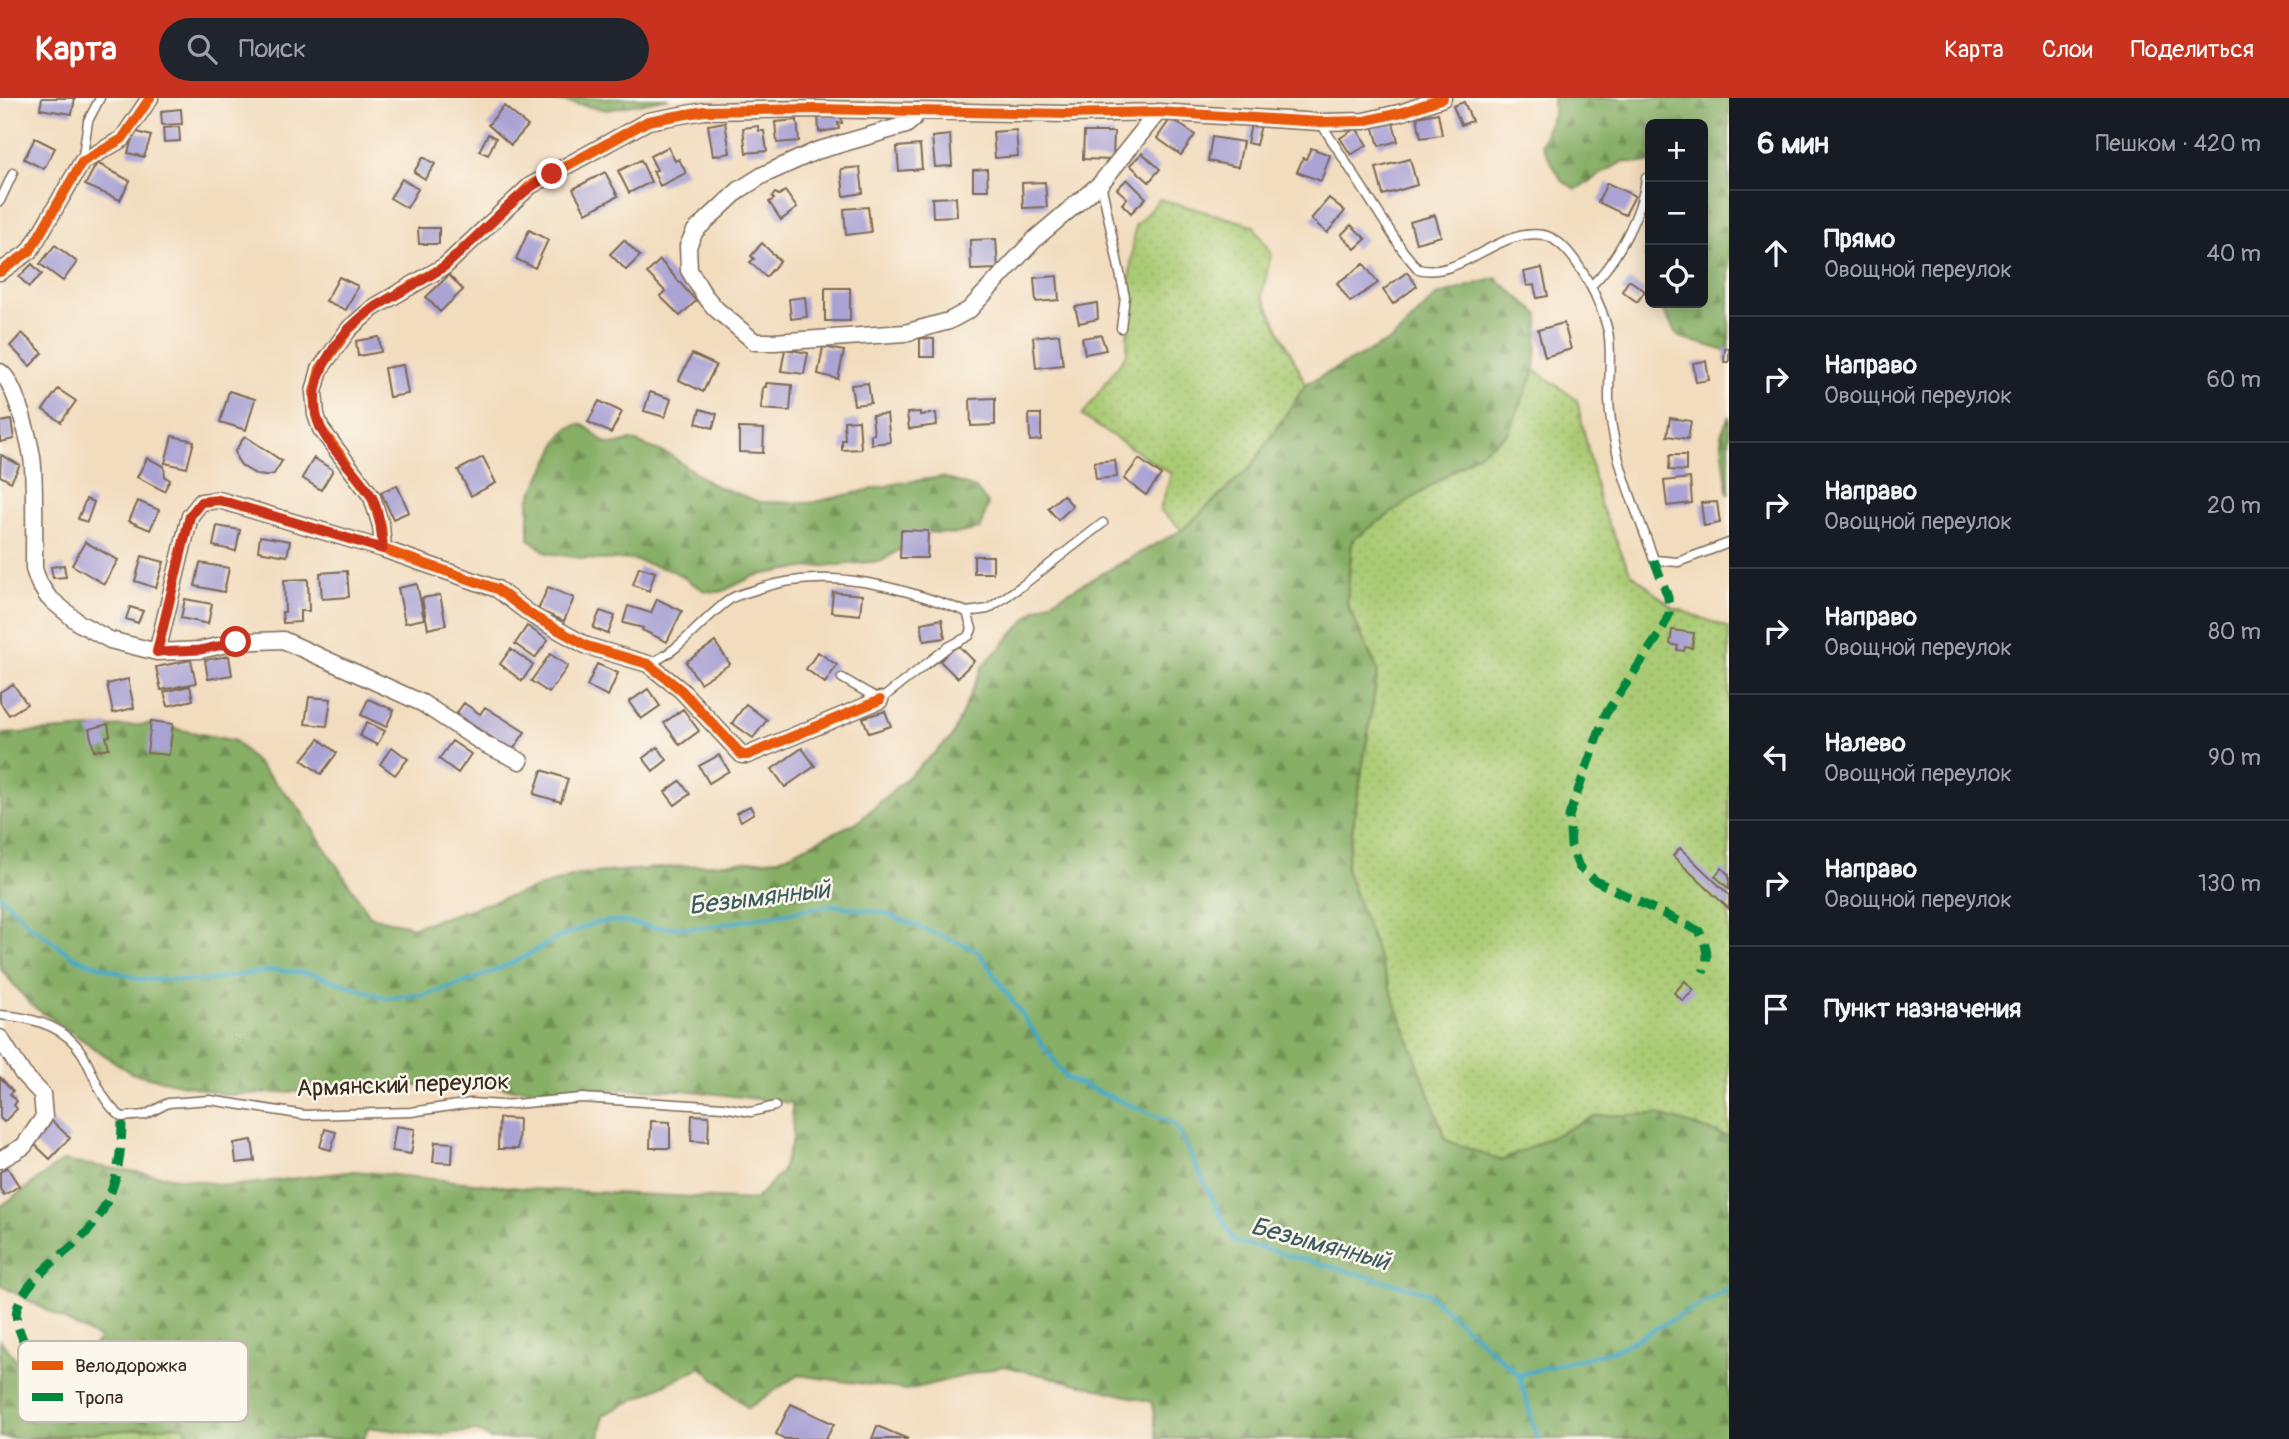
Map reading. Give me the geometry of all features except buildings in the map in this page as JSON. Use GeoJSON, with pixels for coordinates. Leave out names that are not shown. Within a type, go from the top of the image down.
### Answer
{"type":"FeatureCollection","features":[{"type":"Feature","properties":{"kind":"street"},"geometry":{"type":"LineString","coordinates":[[0,272],[30,251],[82,162],[122,139],[150,98]]}},
{"type":"Feature","properties":{"kind":"street"},"geometry":{"type":"LineString","coordinates":[[383,549],[381,526],[372,497],[321,429],[316,415],[314,392],[320,369],[349,329],[373,308],[445,266],[530,186],[648,121],[704,111],[817,109],[1067,114],[1158,112],[1364,121],[1403,112],[1443,98]]}},
{"type":"Feature","properties":{"kind":"street"},"geometry":{"type":"LineString","coordinates":[[917,111],[913,119],[905,125],[816,151],[763,175],[739,190],[695,231],[688,246],[689,270],[716,309],[738,330],[755,342],[774,342],[905,332],[949,321],[969,310],[1036,239],[1101,183],[1158,112]]}},
{"type":"Feature","properties":{"kind":"street"},"geometry":{"type":"LineString","coordinates":[[0,372],[4,373],[12,385],[33,464],[34,569],[48,597],[79,623],[110,640],[157,652],[200,650],[236,642],[284,640],[422,703],[485,745],[520,761]]}},
{"type":"Feature","properties":{"kind":"street"},"geometry":{"type":"LineString","coordinates":[[157,652],[190,516],[201,502],[219,500],[383,549],[496,589],[533,616],[587,646],[648,664],[681,691],[742,755],[748,755],[880,700]]}},
{"type":"Feature","properties":{"kind":"street"},"geometry":{"type":"LineString","coordinates":[[0,1038],[23,1074],[42,1094],[44,1117],[24,1146],[0,1160]]}},
{"type":"Feature","properties":{"kind":"lane"},"geometry":{"type":"LineString","coordinates":[[82,162],[88,121],[100,98]]}},
{"type":"Feature","properties":{"kind":"lane"},"geometry":{"type":"LineString","coordinates":[[1320,121],[1402,251],[1418,269],[1436,271],[1526,233],[1546,235],[1569,252],[1591,286],[1609,336],[1609,401],[1619,459],[1654,560],[1678,562],[1729,543]]}},
{"type":"Feature","properties":{"kind":"lane"},"geometry":{"type":"LineString","coordinates":[[0,201],[13,173]]}},
{"type":"Feature","properties":{"kind":"lane"},"geometry":{"type":"LineString","coordinates":[[1591,286],[1607,271],[1644,195],[1646,182]]}},
{"type":"Feature","properties":{"kind":"lane"},"geometry":{"type":"LineString","coordinates":[[1101,183],[1125,297],[1121,328]]}},
{"type":"Feature","properties":{"kind":"lane"},"geometry":{"type":"LineString","coordinates":[[648,664],[665,658],[734,597],[771,584],[809,578],[855,581],[915,592],[967,612],[988,609],[1103,523]]}},
{"type":"Feature","properties":{"kind":"lane"},"geometry":{"type":"LineString","coordinates":[[842,678],[880,700],[948,647],[969,636],[972,629],[967,612]]}},
{"type":"Feature","properties":{"kind":"lane","name":"Армянский переулок"},"geometry":{"type":"LineString","coordinates":[[0,1015],[48,1024],[66,1037],[81,1052],[93,1080],[112,1110],[122,1117],[145,1115],[169,1103],[210,1100],[305,1115],[411,1112],[471,1103],[502,1105],[582,1098],[723,1107],[751,1112],[775,1106]]}},
{"type":"Feature","properties":{"kind":"green space"},"geometry":{"type":"Polygon","coordinates":[[[543,98],[669,98],[607,110],[543,98]]]}},
{"type":"Feature","properties":{"kind":"green space"},"geometry":{"type":"Polygon","coordinates":[[[1553,98],[1729,98],[1729,352],[1679,337],[1661,308],[1708,308],[1708,119],[1645,119],[1645,163],[1622,162],[1576,189],[1562,181],[1541,144],[1553,114],[1553,98]]]}},
{"type":"Feature","properties":{"kind":"green space"},"geometry":{"type":"Polygon","coordinates":[[[1160,199],[1253,225],[1271,254],[1262,295],[1306,384],[1251,467],[1182,530],[1160,510],[1171,474],[1082,416],[1127,353],[1129,285],[1135,226],[1160,199]]]}},
{"type":"Feature","properties":{"kind":"green space"},"geometry":{"type":"Polygon","coordinates":[[[1496,278],[1539,315],[1535,370],[1508,433],[1352,540],[1347,604],[1378,671],[1346,869],[1446,1140],[1501,1161],[1595,1116],[1658,1114],[1729,1137],[1729,1439],[1157,1439],[1152,1402],[1004,1366],[907,1390],[798,1375],[748,1408],[701,1367],[603,1415],[600,1439],[490,1439],[477,1431],[428,1435],[368,1427],[364,1439],[191,1439],[184,1425],[23,1439],[0,1437],[0,1340],[18,1362],[18,1422],[248,1422],[248,1341],[98,1341],[100,1339],[0,1285],[0,1207],[63,1161],[231,1186],[355,1171],[531,1189],[755,1200],[781,1173],[793,1139],[792,1103],[683,1090],[513,1089],[473,1083],[229,1095],[131,1073],[30,1004],[0,968],[0,737],[4,734],[153,724],[235,741],[296,804],[370,916],[413,927],[581,874],[779,859],[859,821],[952,737],[982,667],[1035,610],[1182,530],[1251,467],[1306,384],[1393,339],[1436,296],[1496,278]]]}},
{"type":"Feature","properties":{"kind":"green space"},"geometry":{"type":"Polygon","coordinates":[[[1535,370],[1577,400],[1600,504],[1630,572],[1672,607],[1729,628],[1729,1137],[1658,1114],[1595,1116],[1501,1161],[1446,1140],[1346,869],[1378,671],[1347,604],[1352,540],[1508,433],[1535,370]]]}},
{"type":"Feature","properties":{"kind":"green space"},"geometry":{"type":"Polygon","coordinates":[[[1729,416],[1729,494],[1728,494],[1721,435],[1729,416]]]}},
{"type":"Feature","properties":{"kind":"green space"},"geometry":{"type":"Polygon","coordinates":[[[579,424],[605,443],[620,444],[631,440],[670,455],[711,484],[760,502],[810,503],[899,483],[942,477],[976,488],[988,504],[980,529],[955,534],[926,532],[882,561],[793,569],[754,576],[721,592],[705,591],[673,571],[630,559],[595,560],[547,553],[529,539],[529,500],[560,438],[567,429],[579,424]]]}},
{"type":"Feature","properties":{"kind":"green space"},"geometry":{"type":"Polygon","coordinates":[[[185,1425],[191,1439],[23,1439],[185,1425]]]}},
{"type":"Feature","properties":{"kind":"waterway","name":"Безымянный"},"geometry":{"type":"LineString","coordinates":[[0,895],[29,924],[75,958],[139,979],[203,981],[273,970],[313,974],[386,998],[425,995],[472,980],[595,923],[618,921],[652,927],[700,928],[833,905],[884,913],[977,950],[1066,1078],[1175,1124],[1234,1241],[1426,1292],[1519,1375],[1538,1439]]}},
{"type":"Feature","properties":{"kind":"waterway"},"geometry":{"type":"LineString","coordinates":[[1519,1375],[1618,1349],[1729,1289]]}},
{"type":"Feature","properties":{"kind":"marked path"},"geometry":{"type":"LineString","coordinates":[[1654,560],[1668,597],[1669,615],[1659,635],[1605,715],[1569,816],[1571,846],[1579,867],[1596,881],[1699,931],[1707,952],[1703,972]]}},
{"type":"Feature","properties":{"kind":"marked path"},"geometry":{"type":"LineString","coordinates":[[23,1341],[16,1318],[22,1296],[40,1274],[93,1225],[108,1200],[121,1146],[122,1117]]}},
{"type":"Feature","properties":{"kind":"cycle path"},"geometry":{"type":"LineString","coordinates":[[0,272],[30,251],[82,162],[122,139],[150,98]]}},
{"type":"Feature","properties":{"kind":"cycle path"},"geometry":{"type":"LineString","coordinates":[[383,549],[381,526],[372,497],[321,429],[316,415],[314,392],[320,369],[349,329],[373,308],[445,266],[530,186],[648,121],[704,111],[817,109],[1067,114],[1158,112],[1320,122],[1364,121],[1403,112],[1443,98]]}},
{"type":"Feature","properties":{"kind":"cycle path"},"geometry":{"type":"LineString","coordinates":[[157,652],[190,516],[201,502],[219,500],[383,549],[497,589],[533,616],[587,646],[648,664],[681,690],[742,755],[748,755],[880,700]]}},
{"type":"Feature","properties":{"kind":"route"},"geometry":{"type":"LineString","coordinates":[[236,642],[200,650],[157,652],[190,516],[201,502],[219,500],[383,549],[381,526],[372,497],[321,429],[316,415],[314,392],[320,369],[349,329],[373,308],[445,266],[530,186],[552,174]]}}]}
